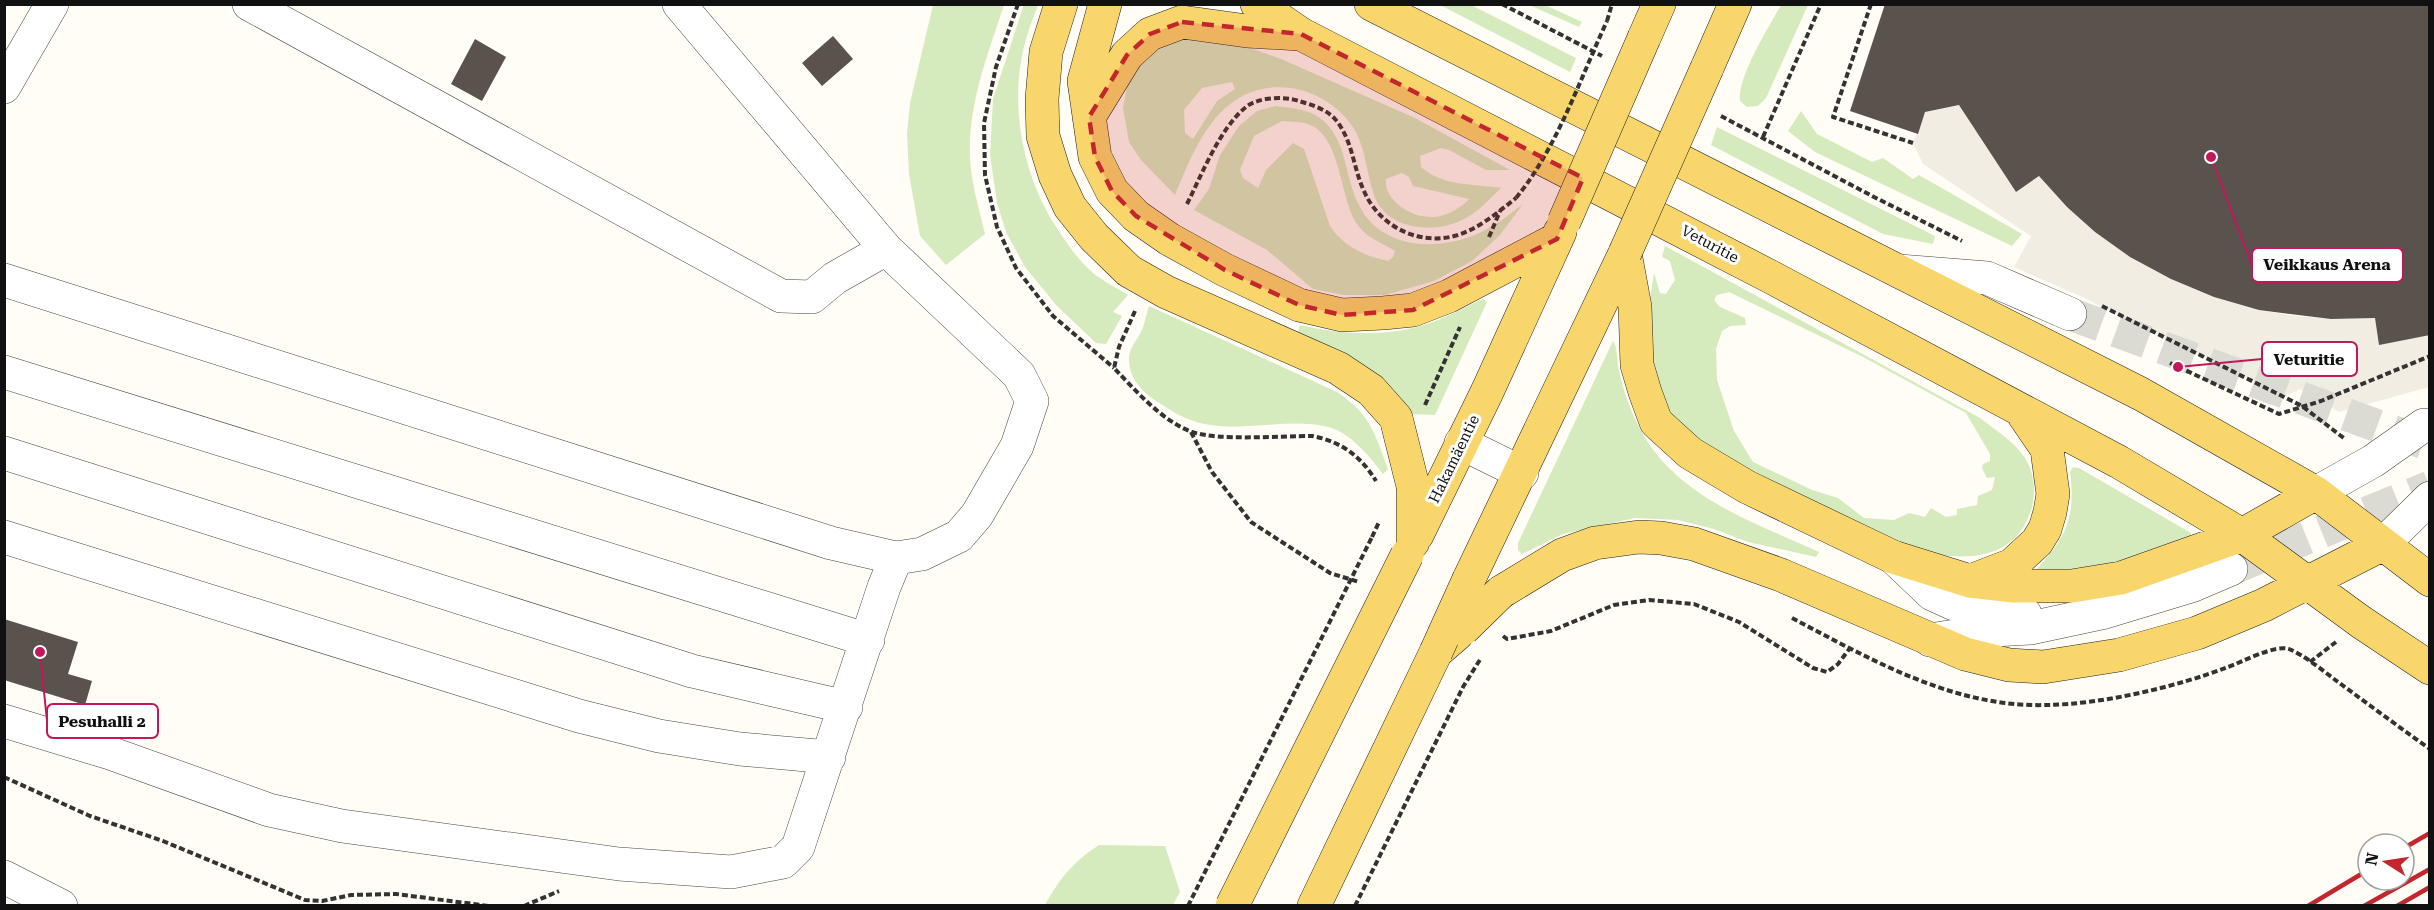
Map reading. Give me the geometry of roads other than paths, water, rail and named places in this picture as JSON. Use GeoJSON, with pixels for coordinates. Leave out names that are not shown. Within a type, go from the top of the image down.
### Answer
{"type":"FeatureCollection","features":[{"type":"Feature","properties":{"kind":"main road"},"geometry":{"type":"LineString","coordinates":[[1061,4],[1046,52],[1042,99],[1043,136],[1055,175],[1070,207],[1094,237],[1130,271],[1166,292],[1338,368],[1371,390],[1396,418],[1413,486],[1410,549]]}},
{"type":"Feature","properties":{"kind":"main road"},"geometry":{"type":"LineString","coordinates":[[1105,4],[1084,81],[1095,157],[1112,191],[1136,216],[1169,239],[1225,270],[1299,305],[1342,315],[1413,310],[1449,296],[1561,230]]}},
{"type":"Feature","properties":{"kind":"main road","name":"Veturitie"},"geometry":{"type":"LineString","coordinates":[[1257,4],[1301,34],[1665,221],[2119,462],[2242,535],[2388,641],[2430,668]]}},
{"type":"Feature","properties":{"kind":"main road"},"geometry":{"type":"LineString","coordinates":[[1371,4],[2141,394],[2316,493],[2430,580]]}},
{"type":"Feature","properties":{"kind":"main road","name":"Hakamäentie"},"geometry":{"type":"LineString","coordinates":[[1232,906],[1461,443],[1561,230],[1659,4]]}},
{"type":"Feature","properties":{"kind":"main road"},"geometry":{"type":"LineString","coordinates":[[1314,906],[1625,253],[1735,4]]}},
{"type":"Feature","properties":{"kind":"main road"},"geometry":{"type":"LineString","coordinates":[[1089,117],[1127,55],[1149,34],[1182,22],[1246,31],[1301,34]]}},
{"type":"Feature","properties":{"kind":"main road"},"geometry":{"type":"LineString","coordinates":[[1625,253],[1635,307],[1637,365],[1644,392],[1656,422],[1690,453],[1747,487],[1893,557],[1970,581],[2014,586],[2072,586],[2121,578],[2242,535],[2316,493]]}},
{"type":"Feature","properties":{"kind":"main road"},"geometry":{"type":"LineString","coordinates":[[1970,581],[2012,565],[2037,542],[2045,529],[2050,512],[2053,494],[2047,449],[2018,408]]}},
{"type":"Feature","properties":{"kind":"main road"},"geometry":{"type":"LineString","coordinates":[[1436,652],[1501,592],[1562,555],[1595,543],[1639,537],[1694,544],[1781,575],[1965,654],[2008,665],[2043,667],[2129,653],[2198,633],[2264,605],[2383,543]]}},
{"type":"Feature","properties":{"kind":"lane"},"geometry":{"type":"LineString","coordinates":[[4,87],[52,4]]}},
{"type":"Feature","properties":{"kind":"lane"},"geometry":{"type":"LineString","coordinates":[[249,4],[781,296],[812,297],[835,278],[886,249]]}},
{"type":"Feature","properties":{"kind":"lane"},"geometry":{"type":"LineString","coordinates":[[4,280],[831,543],[896,558],[922,554],[959,536],[977,515],[1017,446],[1032,401],[1019,375],[886,249],[679,4]]}},
{"type":"Feature","properties":{"kind":"lane"},"geometry":{"type":"LineString","coordinates":[[1899,271],[1987,278],[2084,309]]}},
{"type":"Feature","properties":{"kind":"lane"},"geometry":{"type":"LineString","coordinates":[[4,372],[868,640]]}},
{"type":"Feature","properties":{"kind":"lane"},"geometry":{"type":"LineString","coordinates":[[2316,493],[2428,430]]}},
{"type":"Feature","properties":{"kind":"lane"},"geometry":{"type":"LineString","coordinates":[[1461,443],[1522,473]]}},
{"type":"Feature","properties":{"kind":"lane"},"geometry":{"type":"LineString","coordinates":[[4,453],[692,671],[846,707]]}},
{"type":"Feature","properties":{"kind":"lane"},"geometry":{"type":"LineString","coordinates":[[2383,543],[2430,498]]}},
{"type":"Feature","properties":{"kind":"lane"},"geometry":{"type":"LineString","coordinates":[[4,537],[579,716],[659,736],[740,749],[829,757]]}},
{"type":"Feature","properties":{"kind":"lane"},"geometry":{"type":"LineString","coordinates":[[1893,557],[1932,594],[1954,604],[2005,612],[2078,616]]}},
{"type":"Feature","properties":{"kind":"lane"},"geometry":{"type":"LineString","coordinates":[[4,722],[110,753],[269,810],[342,826],[619,864],[731,872],[783,862],[798,847],[896,558]]}},
{"type":"Feature","properties":{"kind":"lane"},"geometry":{"type":"LineString","coordinates":[[1930,640],[1994,630],[2030,628],[2145,602],[2231,569]]}},
{"type":"Feature","properties":{"kind":"lane"},"geometry":{"type":"LineString","coordinates":[[4,877],[61,906]]}},
{"type":"Feature","properties":{"kind":"tunnel"},"geometry":{"type":"LineString","coordinates":[[2070,314],[2430,445]]}},
{"type":"Feature","properties":{"kind":"tunnel"},"geometry":{"type":"LineString","coordinates":[[2231,569],[2430,487]]}},
{"type":"Feature","properties":{"kind":"railway"},"geometry":{"type":"LineString","coordinates":[[2416,841],[2430,833]]}},
{"type":"Feature","properties":{"kind":"railway"},"geometry":{"type":"LineString","coordinates":[[2364,906],[2430,869]]}},
{"type":"Feature","properties":{"kind":"railway"},"geometry":{"type":"LineString","coordinates":[[2308,906],[2356,877]]}},
{"type":"Feature","properties":{"kind":"railway"},"geometry":{"type":"LineString","coordinates":[[2397,906],[2430,887]]}},
{"type":"Feature","properties":{"kind":"place","name":"Veikkaus Arena"},"geometry":{"type":"Point","coordinates":[2211,157]}},
{"type":"Feature","properties":{"kind":"place","name":"Veturitie"},"geometry":{"type":"Point","coordinates":[2178,367]}},
{"type":"Feature","properties":{"kind":"place","name":"Pesuhalli 2"},"geometry":{"type":"Point","coordinates":[40,652]}}]}
